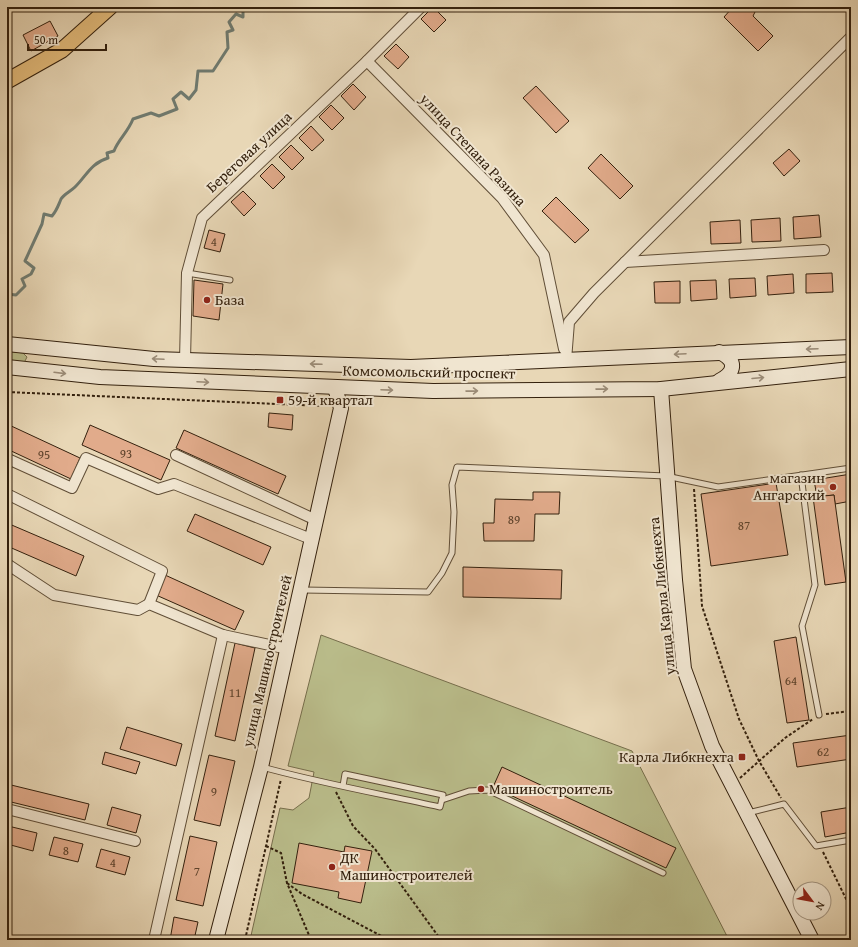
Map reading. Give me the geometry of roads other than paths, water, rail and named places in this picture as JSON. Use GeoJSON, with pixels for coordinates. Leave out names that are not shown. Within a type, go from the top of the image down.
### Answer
{"type":"FeatureCollection","features":[{"type":"Feature","properties":{"kind":"main road"},"geometry":{"type":"LineString","coordinates":[[7,81],[62,50],[110,7]]}},
{"type":"Feature","properties":{"kind":"main road","name":"Комсомольский проспект"},"geometry":{"type":"LineString","coordinates":[[7,344],[154,359],[411,367],[851,346]]}},
{"type":"Feature","properties":{"kind":"main road"},"geometry":{"type":"LineString","coordinates":[[37,370],[33,367],[32,361],[40,348]]}},
{"type":"Feature","properties":{"kind":"main road"},"geometry":{"type":"LineString","coordinates":[[719,352],[728,356],[732,362],[732,370],[728,376],[720,381]]}},
{"type":"Feature","properties":{"kind":"main road"},"geometry":{"type":"LineString","coordinates":[[433,391],[428,384],[426,377],[428,371],[435,366]]}},
{"type":"Feature","properties":{"kind":"main road","name":"Комсомольский проспект"},"geometry":{"type":"LineString","coordinates":[[7,367],[100,378],[433,391],[661,389],[720,381],[851,369]]}},
{"type":"Feature","properties":{"kind":"main road"},"geometry":{"type":"LineString","coordinates":[[411,367],[417,371],[419,376],[416,385],[411,390]]}},
{"type":"Feature","properties":{"kind":"main road","name":"улица Машиностроителей"},"geometry":{"type":"LineString","coordinates":[[216,940],[261,767],[341,408],[335,388]]}},
{"type":"Feature","properties":{"kind":"main road","name":"улица Карла Либкнехта"},"geometry":{"type":"LineString","coordinates":[[661,389],[666,476],[684,669],[712,746],[812,940]]}},
{"type":"Feature","properties":{"kind":"street","name":"Береговая улица"},"geometry":{"type":"LineString","coordinates":[[185,360],[187,273],[202,218],[367,61],[421,7]]}},
{"type":"Feature","properties":{"kind":"street"},"geometry":{"type":"LineString","coordinates":[[566,360],[569,322],[594,293],[851,37]]}},
{"type":"Feature","properties":{"kind":"street","name":"улица Степана Разина"},"geometry":{"type":"LineString","coordinates":[[367,61],[502,198],[544,254],[566,360]]}},
{"type":"Feature","properties":{"kind":"street"},"geometry":{"type":"LineString","coordinates":[[625,262],[824,250]]}},
{"type":"Feature","properties":{"kind":"street"},"geometry":{"type":"LineString","coordinates":[[176,455],[316,520]]}},
{"type":"Feature","properties":{"kind":"street"},"geometry":{"type":"LineString","coordinates":[[7,461],[8,459],[72,488],[86,458],[158,490],[174,484],[311,539]]}},
{"type":"Feature","properties":{"kind":"street"},"geometry":{"type":"LineString","coordinates":[[7,494],[162,571],[149,604],[138,610],[54,595],[7,564]]}},
{"type":"Feature","properties":{"kind":"street"},"geometry":{"type":"LineString","coordinates":[[149,604],[223,635],[288,649]]}},
{"type":"Feature","properties":{"kind":"street"},"geometry":{"type":"LineString","coordinates":[[154,940],[223,635]]}},
{"type":"Feature","properties":{"kind":"street"},"geometry":{"type":"LineString","coordinates":[[7,809],[135,841]]}},
{"type":"Feature","properties":{"kind":"lane"},"geometry":{"type":"LineString","coordinates":[[187,273],[230,280]]}},
{"type":"Feature","properties":{"kind":"lane"},"geometry":{"type":"LineString","coordinates":[[301,590],[428,592],[442,573],[452,553],[454,512],[452,485],[457,467],[666,476],[718,487],[851,468]]}},
{"type":"Feature","properties":{"kind":"lane"},"geometry":{"type":"LineString","coordinates":[[801,475],[815,585],[802,626],[819,715]]}},
{"type":"Feature","properties":{"kind":"lane"},"geometry":{"type":"LineString","coordinates":[[261,767],[331,784],[440,807],[443,795],[346,774],[343,786]]}},
{"type":"Feature","properties":{"kind":"lane"},"geometry":{"type":"LineString","coordinates":[[442,800],[469,791],[488,790],[663,873]]}},
{"type":"Feature","properties":{"kind":"lane"},"geometry":{"type":"LineString","coordinates":[[747,814],[784,804],[816,846],[851,840]]}},
{"type":"Feature","properties":{"kind":"waterway"},"geometry":{"type":"LineString","coordinates":[[7,294],[16,295],[25,286],[22,279],[31,274],[34,268],[25,261],[42,224],[44,214],[52,216],[62,197],[75,187],[93,166],[108,158],[107,153],[114,151],[133,119],[151,113],[159,116],[177,109],[173,99],[181,92],[189,99],[196,90],[198,71],[213,71],[228,48],[227,32],[233,30],[229,22],[236,14],[243,17],[243,7]]}},
{"type":"Feature","properties":{"kind":"place","name":"База"},"geometry":{"type":"Point","coordinates":[207,300]}},
{"type":"Feature","properties":{"kind":"place","name":"59-й квартал"},"geometry":{"type":"Point","coordinates":[280,400]}},
{"type":"Feature","properties":{"kind":"place","name":"магазин Ангарский"},"geometry":{"type":"Point","coordinates":[833,487]}},
{"type":"Feature","properties":{"kind":"place","name":"Карла Либкнехта"},"geometry":{"type":"Point","coordinates":[742,757]}},
{"type":"Feature","properties":{"kind":"place","name":"Машиностроитель"},"geometry":{"type":"Point","coordinates":[481,789]}},
{"type":"Feature","properties":{"kind":"place","name":"ДК Машиностроителей"},"geometry":{"type":"Point","coordinates":[332,867]}}]}
